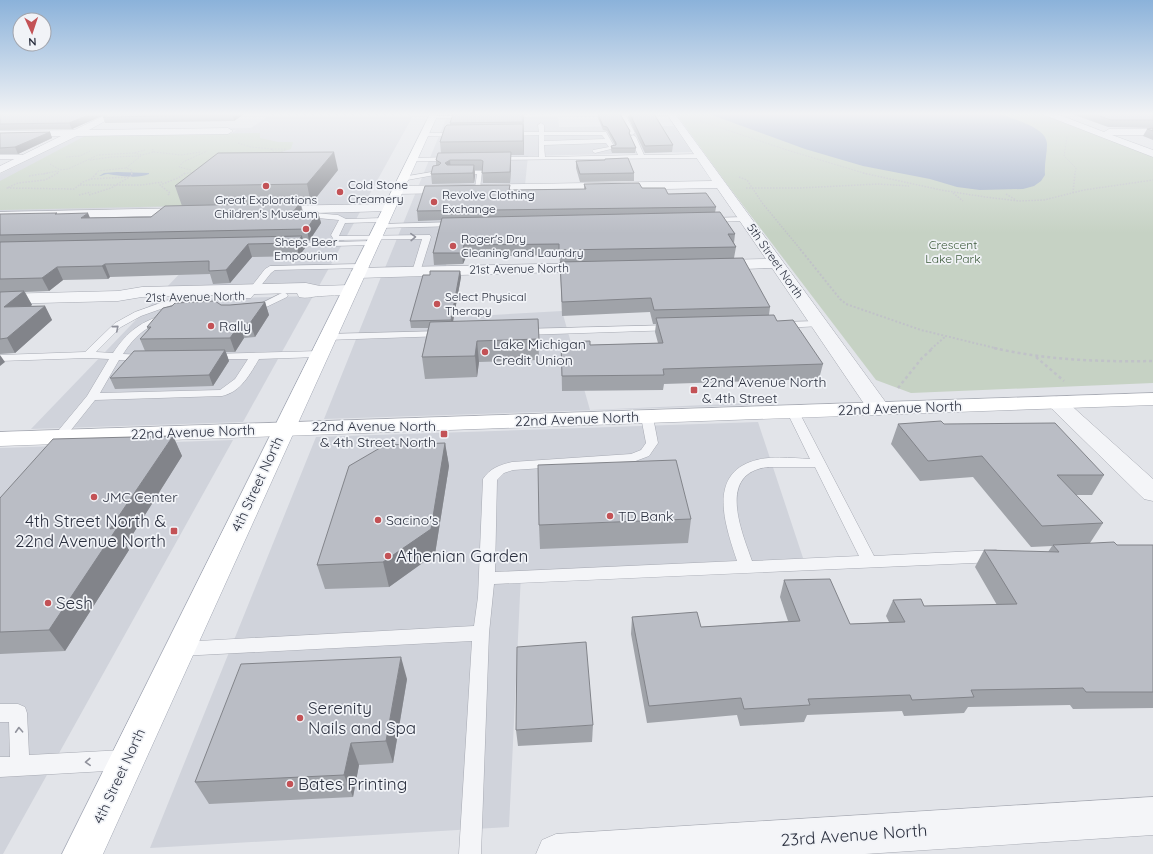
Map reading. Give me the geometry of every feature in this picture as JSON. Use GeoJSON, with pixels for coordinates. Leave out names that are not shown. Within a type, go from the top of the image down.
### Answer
{"type":"FeatureCollection","features":[{"type":"Feature","properties":{"kind":"main road","name":"4th Street North"},"geometry":{"type":"LineString","coordinates":[[82,854],[349,290],[360,270],[400,184],[414,165],[417,154]]}},
{"type":"Feature","properties":{"kind":"main road","name":"22nd Avenue North"},"geometry":{"type":"LineString","coordinates":[[0,439],[65,441],[284,429],[1153,399]]}},
{"type":"Feature","properties":{"kind":"street"},"geometry":{"type":"LineString","coordinates":[[0,170],[33,154]]}},
{"type":"Feature","properties":{"kind":"street","name":"5th Street North"},"geometry":{"type":"LineString","coordinates":[[701,156],[879,409]]}},
{"type":"Feature","properties":{"kind":"street"},"geometry":{"type":"LineString","coordinates":[[400,184],[478,183],[722,185]]}},
{"type":"Feature","properties":{"kind":"street"},"geometry":{"type":"LineString","coordinates":[[257,211],[312,210],[384,218]]}},
{"type":"Feature","properties":{"kind":"street"},"geometry":{"type":"LineString","coordinates":[[0,216],[203,212]]}},
{"type":"Feature","properties":{"kind":"street"},"geometry":{"type":"LineString","coordinates":[[706,265],[777,263]]}},
{"type":"Feature","properties":{"kind":"street","name":"21st Avenue North"},"geometry":{"type":"LineString","coordinates":[[360,270],[416,272],[604,267]]}},
{"type":"Feature","properties":{"kind":"street","name":"21st Avenue North"},"geometry":{"type":"LineString","coordinates":[[118,296],[133,299],[183,298],[306,288],[320,291]]}},
{"type":"Feature","properties":{"kind":"street","name":"21st Avenue North"},"geometry":{"type":"LineString","coordinates":[[0,299],[118,296],[142,292],[302,295],[320,291],[349,290]]}},
{"type":"Feature","properties":{"kind":"street"},"geometry":{"type":"LineString","coordinates":[[1057,403],[1153,493]]}},
{"type":"Feature","properties":{"kind":"street","name":"23rd Avenue North"},"geometry":{"type":"LineString","coordinates":[[556,854],[1153,816]]}},
{"type":"Feature","properties":{"kind":"lane"},"geometry":{"type":"LineString","coordinates":[[488,159],[553,154]]}},
{"type":"Feature","properties":{"kind":"lane"},"geometry":{"type":"LineString","coordinates":[[542,155],[701,156]]}},
{"type":"Feature","properties":{"kind":"lane"},"geometry":{"type":"LineString","coordinates":[[0,157],[27,157]]}},
{"type":"Feature","properties":{"kind":"lane"},"geometry":{"type":"LineString","coordinates":[[414,165],[458,159]]}},
{"type":"Feature","properties":{"kind":"lane"},"geometry":{"type":"LineString","coordinates":[[400,184],[436,173],[414,165]]}},
{"type":"Feature","properties":{"kind":"lane"},"geometry":{"type":"LineString","coordinates":[[451,173],[480,172],[478,183],[459,179]]}},
{"type":"Feature","properties":{"kind":"lane"},"geometry":{"type":"LineString","coordinates":[[312,210],[310,215],[338,217],[343,218],[342,221]]}},
{"type":"Feature","properties":{"kind":"lane"},"geometry":{"type":"LineString","coordinates":[[342,221],[384,218],[468,224]]}},
{"type":"Feature","properties":{"kind":"lane"},"geometry":{"type":"LineString","coordinates":[[698,220],[746,219]]}},
{"type":"Feature","properties":{"kind":"lane"},"geometry":{"type":"LineString","coordinates":[[342,221],[335,234],[336,237],[373,241]]}},
{"type":"Feature","properties":{"kind":"lane"},"geometry":{"type":"LineString","coordinates":[[277,245],[427,237],[416,272]]}},
{"type":"Feature","properties":{"kind":"lane"},"geometry":{"type":"LineString","coordinates":[[250,293],[268,271],[274,268],[360,270]]}},
{"type":"Feature","properties":{"kind":"lane"},"geometry":{"type":"LineString","coordinates":[[240,314],[253,310],[284,295]]}},
{"type":"Feature","properties":{"kind":"lane"},"geometry":{"type":"LineString","coordinates":[[88,355],[118,325],[138,314],[183,298]]}},
{"type":"Feature","properties":{"kind":"lane"},"geometry":{"type":"LineString","coordinates":[[65,441],[114,357],[138,329],[156,319],[174,316]]}},
{"type":"Feature","properties":{"kind":"lane"},"geometry":{"type":"LineString","coordinates":[[772,325],[820,324]]}},
{"type":"Feature","properties":{"kind":"lane"},"geometry":{"type":"LineString","coordinates":[[510,332],[685,327]]}},
{"type":"Feature","properties":{"kind":"lane"},"geometry":{"type":"LineString","coordinates":[[203,358],[256,355],[323,345],[454,333]]}},
{"type":"Feature","properties":{"kind":"lane"},"geometry":{"type":"LineString","coordinates":[[0,358],[88,355],[154,358]]}},
{"type":"Feature","properties":{"kind":"lane"},"geometry":{"type":"LineString","coordinates":[[92,397],[142,392],[181,391],[222,393],[234,388],[239,383],[256,355]]}},
{"type":"Feature","properties":{"kind":"lane"},"geometry":{"type":"LineString","coordinates":[[793,412],[869,561]]}},
{"type":"Feature","properties":{"kind":"lane"},"geometry":{"type":"LineString","coordinates":[[470,854],[482,633],[486,597],[490,479],[499,470],[512,466],[633,458],[645,453],[652,443],[647,417]]}},
{"type":"Feature","properties":{"kind":"lane"},"geometry":{"type":"LineString","coordinates":[[747,567],[734,530],[730,510],[730,495],[734,482],[742,471],[754,465],[819,462]]}},
{"type":"Feature","properties":{"kind":"lane"},"geometry":{"type":"LineString","coordinates":[[486,578],[1011,555]]}},
{"type":"Feature","properties":{"kind":"lane"},"geometry":{"type":"LineString","coordinates":[[179,650],[482,633]]}},
{"type":"Feature","properties":{"kind":"lane"},"geometry":{"type":"LineString","coordinates":[[0,713],[18,713],[20,765]]}},
{"type":"Feature","properties":{"kind":"lane"},"geometry":{"type":"LineString","coordinates":[[0,766],[127,759]]}},
{"type":"Feature","properties":{"kind":"path"},"geometry":{"type":"LineString","coordinates":[[62,157],[74,158],[83,154]]}},
{"type":"Feature","properties":{"kind":"path"},"geometry":{"type":"LineString","coordinates":[[44,164],[50,164],[60,170],[68,169],[87,161],[98,154],[103,154]]}},
{"type":"Feature","properties":{"kind":"path"},"geometry":{"type":"LineString","coordinates":[[171,154],[188,154]]}},
{"type":"Feature","properties":{"kind":"path"},"geometry":{"type":"LineString","coordinates":[[198,171],[179,167],[183,162],[201,154]]}},
{"type":"Feature","properties":{"kind":"path"},"geometry":{"type":"LineString","coordinates":[[799,154],[845,168],[917,186],[1016,200],[1048,199],[1073,193],[1153,180]]}},
{"type":"Feature","properties":{"kind":"path"},"geometry":{"type":"LineString","coordinates":[[1064,154],[1064,156],[1076,168],[1073,193]]}},
{"type":"Feature","properties":{"kind":"path"},"geometry":{"type":"LineString","coordinates":[[87,161],[111,157],[142,155],[126,168]]}},
{"type":"Feature","properties":{"kind":"path"},"geometry":{"type":"LineString","coordinates":[[80,197],[105,191],[120,184],[130,177],[132,172],[130,169],[126,168],[103,170],[95,173],[96,175],[91,179]]}},
{"type":"Feature","properties":{"kind":"path"},"geometry":{"type":"LineString","coordinates":[[80,185],[142,185],[163,182],[178,178],[186,172],[198,171]]}},
{"type":"Feature","properties":{"kind":"path"},"geometry":{"type":"LineString","coordinates":[[197,175],[198,171]]}},
{"type":"Feature","properties":{"kind":"path"},"geometry":{"type":"LineString","coordinates":[[23,174],[29,176],[48,172],[59,172],[52,178],[44,181],[11,185],[6,188],[74,189],[83,182],[91,179],[130,177]]}},
{"type":"Feature","properties":{"kind":"path"},"geometry":{"type":"LineString","coordinates":[[182,174],[188,179]]}},
{"type":"Feature","properties":{"kind":"path"},"geometry":{"type":"LineString","coordinates":[[736,176],[747,180],[763,204],[840,299],[846,304],[883,318],[946,336],[1036,357],[1107,362],[1153,361]]}},
{"type":"Feature","properties":{"kind":"path"},"geometry":{"type":"LineString","coordinates":[[163,182],[160,185],[161,187],[170,192],[176,193]]}},
{"type":"Feature","properties":{"kind":"path"},"geometry":{"type":"LineString","coordinates":[[722,185],[753,188],[800,188],[878,184],[917,186]]}},
{"type":"Feature","properties":{"kind":"path"},"geometry":{"type":"LineString","coordinates":[[166,197],[170,192]]}},
{"type":"Feature","properties":{"kind":"path"},"geometry":{"type":"LineString","coordinates":[[953,192],[963,201]]}},
{"type":"Feature","properties":{"kind":"path"},"geometry":{"type":"LineString","coordinates":[[1006,194],[1016,200]]}},
{"type":"Feature","properties":{"kind":"path"},"geometry":{"type":"LineString","coordinates":[[879,409],[922,358],[946,336]]}},
{"type":"Feature","properties":{"kind":"path"},"geometry":{"type":"LineString","coordinates":[[1036,357],[1088,402]]}},
{"type":"Feature","properties":{"kind":"shaded area"},"geometry":{"type":"Polygon","coordinates":[[[40,154],[392,154],[363,206],[243,208],[245,205],[0,212],[0,174],[40,154]]]}},
{"type":"Feature","properties":{"kind":"shaded area"},"geometry":{"type":"Polygon","coordinates":[[[432,154],[616,154],[528,156],[525,185],[418,187],[432,154]]]}},
{"type":"Feature","properties":{"kind":"shaded area"},"geometry":{"type":"Polygon","coordinates":[[[453,191],[446,267],[385,268],[416,192],[453,191]]]}},
{"type":"Feature","properties":{"kind":"shaded area"},"geometry":{"type":"Polygon","coordinates":[[[360,212],[319,286],[164,290],[237,214],[360,212]]]}},
{"type":"Feature","properties":{"kind":"shaded area"},"geometry":{"type":"Polygon","coordinates":[[[445,276],[441,318],[562,311],[590,410],[752,403],[752,405],[324,419],[381,277],[445,276]]]}},
{"type":"Feature","properties":{"kind":"shaded area"},"geometry":{"type":"Polygon","coordinates":[[[313,296],[243,422],[31,429],[155,300],[313,296]]]}},
{"type":"Feature","properties":{"kind":"shaded area"},"geometry":{"type":"Polygon","coordinates":[[[758,422],[806,567],[521,574],[509,827],[150,848],[316,437],[758,422]]]}},
{"type":"Feature","properties":{"kind":"shaded area"},"geometry":{"type":"Polygon","coordinates":[[[233,440],[3,854],[0,854],[0,448],[233,440]]]}},
{"type":"Feature","properties":{"kind":"green space"},"geometry":{"type":"Polygon","coordinates":[[[51,154],[275,154],[259,159],[184,206],[0,210],[0,181],[51,154]]]}},
{"type":"Feature","properties":{"kind":"green space","name":"Crescent Lake Park"},"geometry":{"type":"Polygon","coordinates":[[[705,154],[1145,154],[1153,157],[1153,383],[911,393],[876,380],[705,154]]]}},
{"type":"Feature","properties":{"kind":"water"},"geometry":{"type":"Polygon","coordinates":[[[822,154],[1046,154],[1045,175],[1041,181],[1034,186],[1023,189],[980,190],[957,187],[930,179],[863,166],[822,154]]]}},
{"type":"Feature","properties":{"kind":"water"},"geometry":{"type":"Polygon","coordinates":[[[117,172],[149,174],[134,177],[108,174],[99,176],[104,173],[117,172]]]}},
{"type":"Feature","properties":{"kind":"building"},"geometry":{"type":"Polygon","coordinates":[[[217,154],[332,154],[307,184],[175,186],[217,154]]]}},
{"type":"Feature","properties":{"kind":"building"},"geometry":{"type":"Polygon","coordinates":[[[438,154],[511,154],[510,172],[482,173],[483,161],[481,160],[450,160],[445,163],[447,165],[474,165],[473,173],[431,174],[433,166],[441,163],[436,160],[438,154]]]}},
{"type":"Feature","properties":{"kind":"building"},"geometry":{"type":"Polygon","coordinates":[[[628,158],[634,173],[580,174],[576,161],[605,160],[628,158]]]}},
{"type":"Feature","properties":{"kind":"building"},"geometry":{"type":"Polygon","coordinates":[[[639,183],[642,188],[665,188],[668,194],[706,193],[716,207],[417,211],[425,186],[510,185],[509,190],[586,189],[584,184],[639,183]]]}},
{"type":"Feature","properties":{"kind":"building"},"geometry":{"type":"Polygon","coordinates":[[[300,203],[293,212],[318,212],[307,229],[0,235],[0,214],[88,213],[81,218],[151,217],[165,206],[300,203]]]}},
{"type":"Feature","properties":{"kind":"building"},"geometry":{"type":"Polygon","coordinates":[[[720,212],[735,234],[728,234],[736,247],[559,250],[559,244],[464,245],[462,253],[433,253],[442,218],[720,212]]]}},
{"type":"Feature","properties":{"kind":"building"},"geometry":{"type":"Polygon","coordinates":[[[302,236],[296,243],[248,244],[226,270],[209,271],[209,261],[105,264],[102,266],[57,267],[42,278],[0,279],[0,242],[302,236]]]}},
{"type":"Feature","properties":{"kind":"building"},"geometry":{"type":"Polygon","coordinates":[[[743,258],[770,307],[654,310],[651,298],[562,302],[560,262],[743,258]]]}},
{"type":"Feature","properties":{"kind":"building","name":"Select Physical Therapy"},"geometry":{"type":"Polygon","coordinates":[[[430,271],[460,271],[451,320],[410,321],[423,275],[430,275],[430,271]]]}},
{"type":"Feature","properties":{"kind":"building"},"geometry":{"type":"Polygon","coordinates":[[[24,291],[4,307],[45,306],[7,338],[0,339],[0,292],[24,291]]]}},
{"type":"Feature","properties":{"kind":"building"},"geometry":{"type":"Polygon","coordinates":[[[215,301],[221,305],[265,302],[250,323],[240,324],[230,338],[140,339],[151,327],[147,327],[163,308],[172,306],[175,303],[215,301]]]}},
{"type":"Feature","properties":{"kind":"building"},"geometry":{"type":"Polygon","coordinates":[[[774,315],[777,321],[793,320],[823,364],[663,369],[664,375],[562,376],[561,342],[590,341],[590,345],[663,343],[656,318],[774,315]]]}},
{"type":"Feature","properties":{"kind":"building"},"geometry":{"type":"Polygon","coordinates":[[[538,319],[539,339],[477,341],[475,356],[422,357],[430,322],[538,319]]]}},
{"type":"Feature","properties":{"kind":"building"},"geometry":{"type":"Polygon","coordinates":[[[225,350],[209,375],[110,378],[134,351],[225,350]]]}},
{"type":"Feature","properties":{"kind":"building"},"geometry":{"type":"Polygon","coordinates":[[[941,421],[944,424],[1055,423],[1104,475],[1057,475],[1103,523],[1042,526],[982,456],[928,461],[898,424],[941,421]]]}},
{"type":"Feature","properties":{"kind":"building"},"geometry":{"type":"Polygon","coordinates":[[[173,436],[110,529],[117,528],[49,630],[0,632],[0,498],[53,439],[173,436]]]}},
{"type":"Feature","properties":{"kind":"building"},"geometry":{"type":"Polygon","coordinates":[[[445,443],[431,529],[383,562],[317,565],[349,466],[385,445],[445,443]]]}},
{"type":"Feature","properties":{"kind":"building"},"geometry":{"type":"Polygon","coordinates":[[[676,460],[691,519],[539,525],[538,465],[676,460]]]}},
{"type":"Feature","properties":{"kind":"building"},"geometry":{"type":"Polygon","coordinates":[[[1114,542],[1117,545],[1153,545],[1153,692],[1086,692],[1083,688],[971,690],[974,697],[912,700],[910,695],[808,699],[810,705],[744,709],[741,698],[649,706],[632,617],[697,612],[701,627],[800,621],[784,580],[830,579],[850,624],[905,622],[893,600],[921,599],[924,606],[1017,604],[984,550],[1059,552],[1053,545],[1114,542]]]}},
{"type":"Feature","properties":{"kind":"building"},"geometry":{"type":"Polygon","coordinates":[[[586,642],[593,725],[516,730],[517,647],[586,642]]]}},
{"type":"Feature","properties":{"kind":"building"},"geometry":{"type":"Polygon","coordinates":[[[401,657],[386,741],[351,743],[344,775],[195,782],[241,664],[401,657]]]}},
{"type":"Feature","properties":{"kind":"place","name":"Great Explorations Children's Museum"},"geometry":{"type":"Point","coordinates":[266,186]}},
{"type":"Feature","properties":{"kind":"place","name":"Cold Stone Creamery"},"geometry":{"type":"Point","coordinates":[340,192]}},
{"type":"Feature","properties":{"kind":"place","name":"Revolve Clothing Exchange"},"geometry":{"type":"Point","coordinates":[434,202]}},
{"type":"Feature","properties":{"kind":"place","name":"Sheps Beer Empourium"},"geometry":{"type":"Point","coordinates":[306,229]}},
{"type":"Feature","properties":{"kind":"place","name":"Roger's Dry Cleaning and Laundry"},"geometry":{"type":"Point","coordinates":[453,246]}},
{"type":"Feature","properties":{"kind":"place","name":"Select Physical Therapy"},"geometry":{"type":"Point","coordinates":[437,304]}},
{"type":"Feature","properties":{"kind":"place","name":"Rally"},"geometry":{"type":"Point","coordinates":[211,326]}},
{"type":"Feature","properties":{"kind":"place","name":"Lake Michigan Credit Union"},"geometry":{"type":"Point","coordinates":[485,352]}},
{"type":"Feature","properties":{"kind":"place","name":"22nd Avenue North & 4th Street"},"geometry":{"type":"Point","coordinates":[694,390]}},
{"type":"Feature","properties":{"kind":"place","name":"22nd Avenue North & 4th Street North"},"geometry":{"type":"Point","coordinates":[444,434]}},
{"type":"Feature","properties":{"kind":"place","name":"JMC Center"},"geometry":{"type":"Point","coordinates":[94,497]}},
{"type":"Feature","properties":{"kind":"place","name":"TD Bank"},"geometry":{"type":"Point","coordinates":[610,516]}},
{"type":"Feature","properties":{"kind":"place","name":"Sacino's"},"geometry":{"type":"Point","coordinates":[378,520]}},
{"type":"Feature","properties":{"kind":"place","name":"4th Street North & 22nd Avenue North"},"geometry":{"type":"Point","coordinates":[174,531]}},
{"type":"Feature","properties":{"kind":"place","name":"Athenian Garden"},"geometry":{"type":"Point","coordinates":[388,556]}},
{"type":"Feature","properties":{"kind":"place","name":"Sesh"},"geometry":{"type":"Point","coordinates":[48,603]}},
{"type":"Feature","properties":{"kind":"place","name":"Serenity Nails and Spa"},"geometry":{"type":"Point","coordinates":[300,718]}},
{"type":"Feature","properties":{"kind":"place","name":"Bates Printing"},"geometry":{"type":"Point","coordinates":[290,784]}}]}
